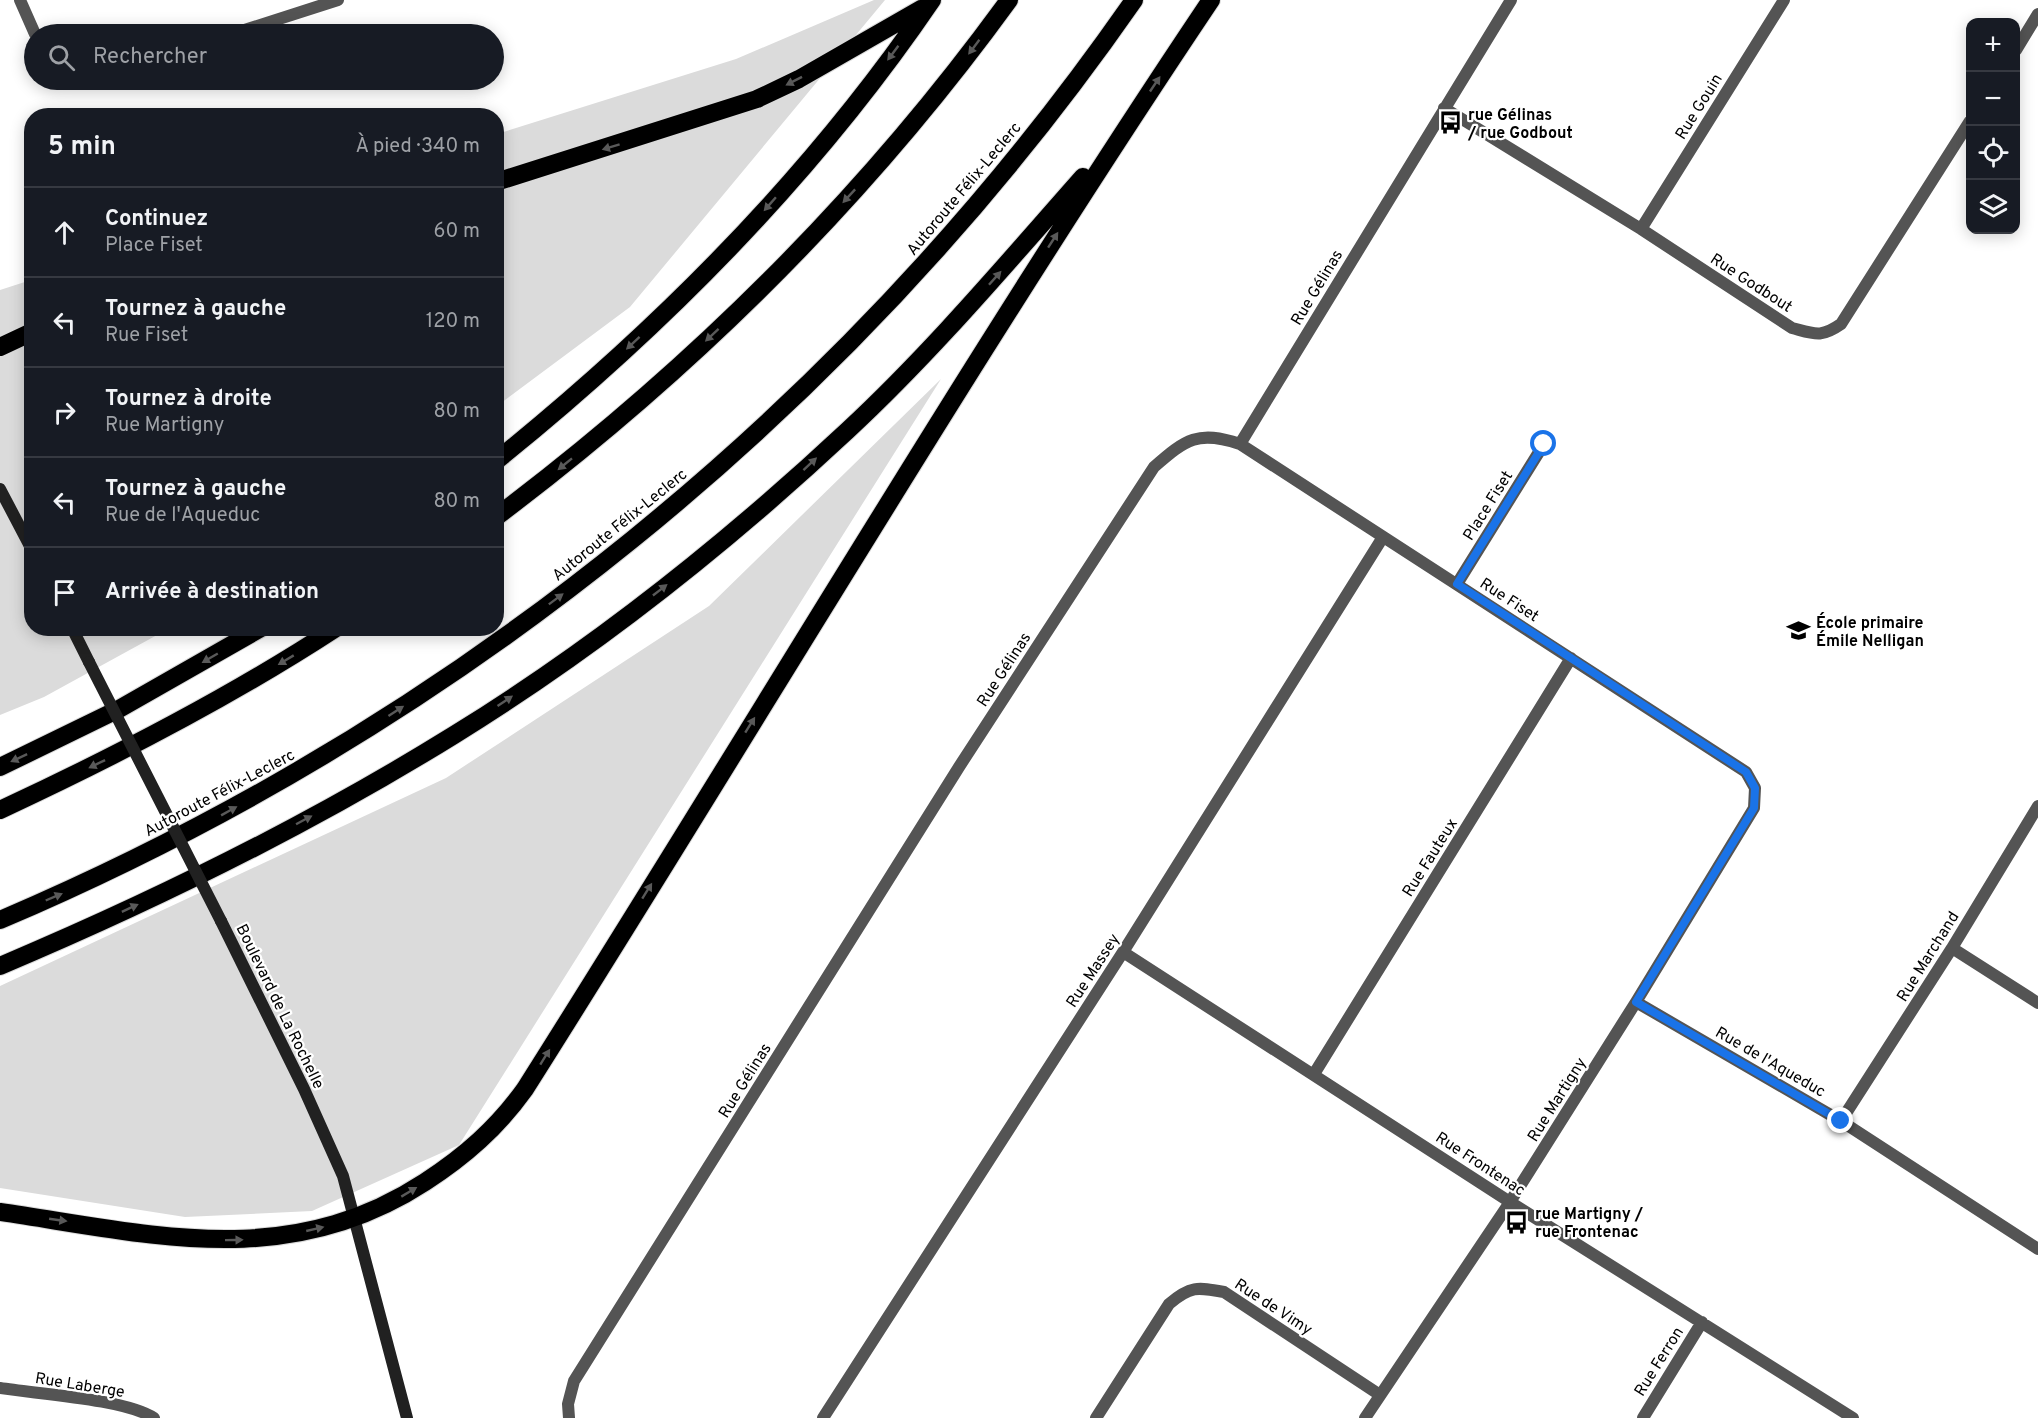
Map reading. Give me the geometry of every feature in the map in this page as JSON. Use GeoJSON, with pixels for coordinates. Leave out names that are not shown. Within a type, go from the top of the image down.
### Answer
{"type":"FeatureCollection","features":[{"type":"Feature","properties":{"kind":"highway"},"geometry":{"type":"LineString","coordinates":[[504,511],[631,409],[768,281],[893,147],[1009,0]]}},
{"type":"Feature","properties":{"kind":"highway","name":"Autoroute Félix-Leclerc"},"geometry":{"type":"LineString","coordinates":[[0,920],[141,856],[308,766],[455,672],[609,560],[692,492],[774,418],[885,307],[1028,142],[1134,0]]}},
{"type":"Feature","properties":{"kind":"highway"},"geometry":{"type":"LineString","coordinates":[[0,1212],[152,1234],[220,1240],[252,1239],[293,1233],[356,1218],[392,1202],[461,1158],[490,1132],[525,1089],[926,441],[1122,133],[1211,0]]}},
{"type":"Feature","properties":{"kind":"highway"},"geometry":{"type":"LineString","coordinates":[[504,179],[757,99],[800,79],[930,3]]}},
{"type":"Feature","properties":{"kind":"highway"},"geometry":{"type":"LineString","coordinates":[[504,454],[631,345],[738,239],[842,119],[930,3]]}},
{"type":"Feature","properties":{"kind":"highway"},"geometry":{"type":"LineString","coordinates":[[0,966],[157,895],[355,793],[464,729],[614,625],[700,559],[847,430],[956,321],[1122,133]]}},
{"type":"Feature","properties":{"kind":"highway"},"geometry":{"type":"LineString","coordinates":[[0,347],[24,336]]}},
{"type":"Feature","properties":{"kind":"highway"},"geometry":{"type":"LineString","coordinates":[[0,766],[119,709],[247,636]]}},
{"type":"Feature","properties":{"kind":"highway"},"geometry":{"type":"LineString","coordinates":[[0,810],[192,714],[323,636]]}},
{"type":"Feature","properties":{"kind":"street"},"geometry":{"type":"LineString","coordinates":[[20,0],[31,24]]}},
{"type":"Feature","properties":{"kind":"street"},"geometry":{"type":"LineString","coordinates":[[263,24],[338,0]]}},
{"type":"Feature","properties":{"kind":"street","name":"Rue Gélinas"},"geometry":{"type":"LineString","coordinates":[[568,1418],[568,1404],[578,1374],[959,767],[1154,467],[1182,443],[1213,435],[1240,444],[1511,0]]}},
{"type":"Feature","properties":{"kind":"street","name":"Rue Gouin"},"geometry":{"type":"LineString","coordinates":[[1641,229],[1784,0]]}},
{"type":"Feature","properties":{"kind":"street"},"geometry":{"type":"LineString","coordinates":[[2020,43],[2038,14]]}},
{"type":"Feature","properties":{"kind":"street","name":"Rue Godbout"},"geometry":{"type":"LineString","coordinates":[[1444,108],[1641,229],[1792,328],[1816,335],[1828,333],[1841,324],[1968,126]]}},
{"type":"Feature","properties":{"kind":"street","name":"Rue Fiset"},"geometry":{"type":"LineString","coordinates":[[1240,444],[1746,772],[1755,788]]}},
{"type":"Feature","properties":{"kind":"street","name":"Place Fiset"},"geometry":{"type":"LineString","coordinates":[[1457,584],[1544,444]]}},
{"type":"Feature","properties":{"kind":"street"},"geometry":{"type":"LineString","coordinates":[[0,489],[24,535]]}},
{"type":"Feature","properties":{"kind":"street","name":"Rue Massey"},"geometry":{"type":"LineString","coordinates":[[823,1418],[1123,952],[1383,537]]}},
{"type":"Feature","properties":{"kind":"street","name":"Boulevard de La Rochelle"},"geometry":{"type":"LineString","coordinates":[[76,636],[221,921],[304,1089],[343,1176],[356,1218],[365,1261],[407,1418]]}},
{"type":"Feature","properties":{"kind":"street","name":"Rue Fauteux"},"geometry":{"type":"LineString","coordinates":[[1314,1074],[1570,658]]}},
{"type":"Feature","properties":{"kind":"street","name":"Rue Martigny"},"geometry":{"type":"LineString","coordinates":[[1365,1418],[1509,1202],[1636,1002],[1754,808],[1755,788]]}},
{"type":"Feature","properties":{"kind":"street","name":"Rue Marchand"},"geometry":{"type":"LineString","coordinates":[[1841,1121],[1952,948],[2038,806]]}},
{"type":"Feature","properties":{"kind":"street"},"geometry":{"type":"LineString","coordinates":[[1952,948],[2038,1003]]}},
{"type":"Feature","properties":{"kind":"street","name":"Rue Frontenac"},"geometry":{"type":"LineString","coordinates":[[1123,952],[1509,1202],[1853,1418]]}},
{"type":"Feature","properties":{"kind":"street","name":"Rue de l'Aqueduc"},"geometry":{"type":"LineString","coordinates":[[1636,1002],[1841,1121],[2038,1249]]}},
{"type":"Feature","properties":{"kind":"street","name":"Rue de Vimy"},"geometry":{"type":"LineString","coordinates":[[1096,1418],[1169,1304],[1185,1290],[1204,1288],[1224,1292],[1380,1395]]}},
{"type":"Feature","properties":{"kind":"street","name":"Rue Ferron"},"geometry":{"type":"LineString","coordinates":[[1643,1418],[1702,1322]]}},
{"type":"Feature","properties":{"kind":"street","name":"Rue Laberge"},"geometry":{"type":"LineString","coordinates":[[0,1388],[123,1406],[145,1412],[154,1418]]}},
{"type":"Feature","properties":{"kind":"shaded area"},"geometry":{"type":"Polygon","coordinates":[[[874,0],[885,0],[630,307],[504,401],[504,132],[736,59],[874,0]]]}},
{"type":"Feature","properties":{"kind":"shaded area"},"geometry":{"type":"Polygon","coordinates":[[[24,282],[24,636],[155,636],[44,697],[0,715],[0,290],[24,282]]]}},
{"type":"Feature","properties":{"kind":"shaded area"},"geometry":{"type":"Polygon","coordinates":[[[941,379],[459,1145],[312,1211],[185,1217],[0,1188],[0,986],[446,778],[709,606],[941,379]]]}},
{"type":"Feature","properties":{"kind":"place","name":"rue Gélinas / rue Godbout"},"geometry":{"type":"Point","coordinates":[1450,123]}},
{"type":"Feature","properties":{"kind":"place","name":"École primaire Émile Nelligan"},"geometry":{"type":"Point","coordinates":[1798,631]}},
{"type":"Feature","properties":{"kind":"place","name":"rue Martigny / rue Frontenac"},"geometry":{"type":"Point","coordinates":[1517,1222]}},
{"type":"Feature","properties":{"kind":"route"},"geometry":{"type":"LineString","coordinates":[[1544,444],[1457,584],[1746,772],[1755,788],[1754,808],[1636,1002],[1841,1121]]}}]}
